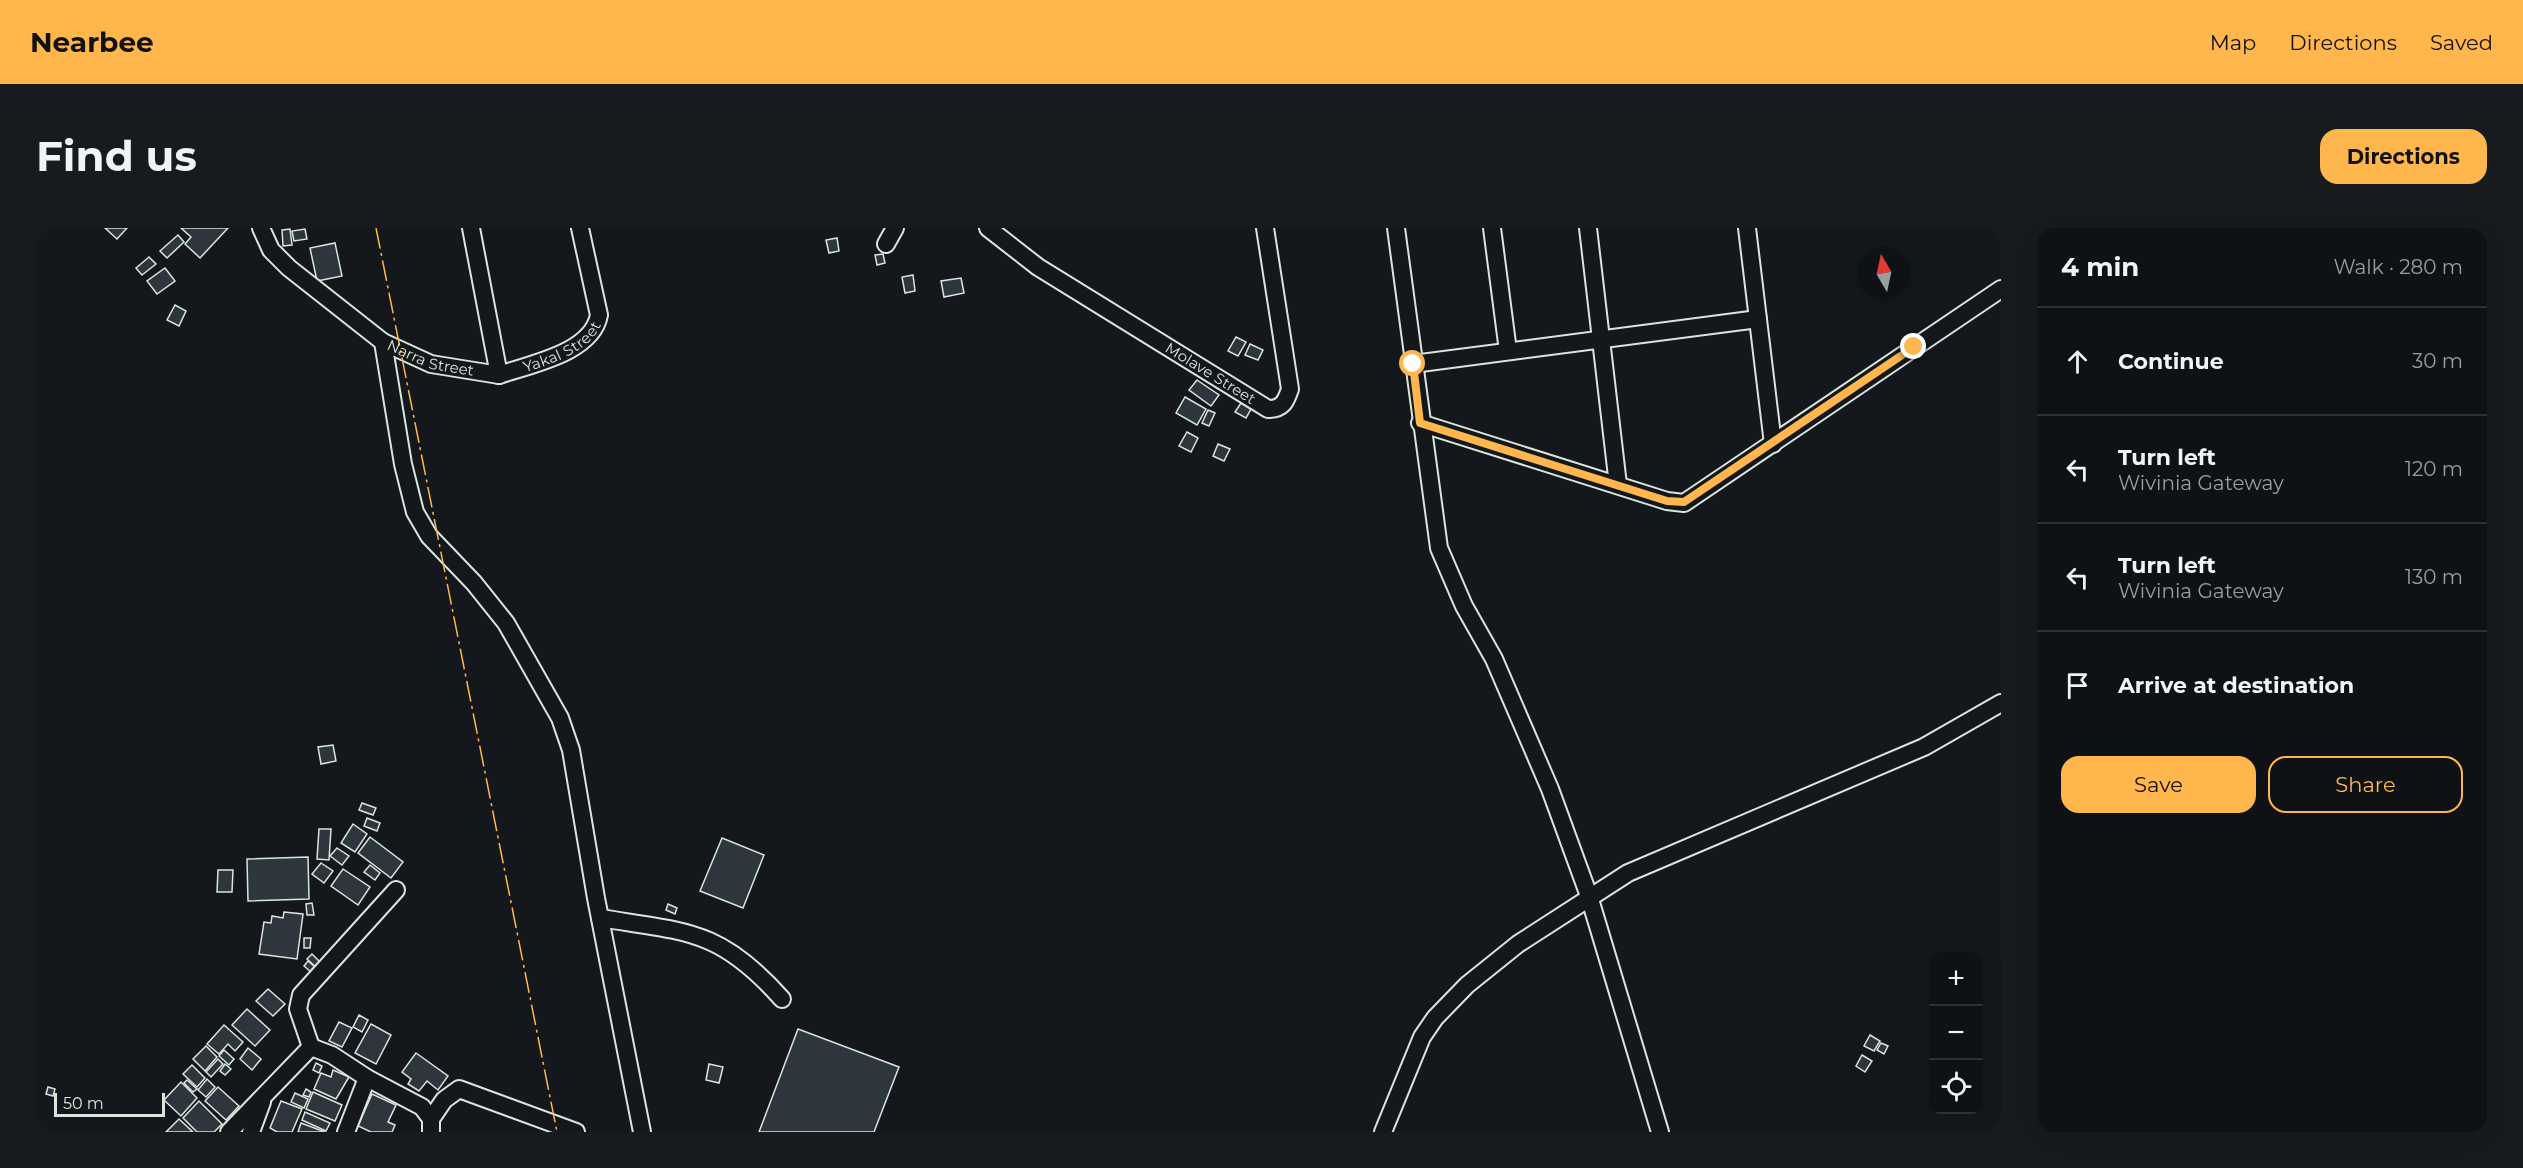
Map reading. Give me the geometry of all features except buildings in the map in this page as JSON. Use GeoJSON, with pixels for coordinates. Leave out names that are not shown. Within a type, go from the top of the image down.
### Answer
{"type":"FeatureCollection","features":[{"type":"Feature","properties":{"kind":"street","name":"Narra Street"},"geometry":{"type":"LineString","coordinates":[[261,228],[271,250],[289,268],[383,342],[431,364],[499,375],[471,228]]}},
{"type":"Feature","properties":{"kind":"street","name":"Yakal Street"},"geometry":{"type":"LineString","coordinates":[[499,375],[572,348],[597,327],[599,315],[580,228]]}},
{"type":"Feature","properties":{"kind":"street"},"geometry":{"type":"LineString","coordinates":[[886,244],[895,228]]}},
{"type":"Feature","properties":{"kind":"street","name":"Molave Street"},"geometry":{"type":"LineString","coordinates":[[988,228],[1038,267],[1268,409],[1275,409],[1286,400],[1290,389],[1265,228]]}},
{"type":"Feature","properties":{"kind":"street"},"geometry":{"type":"LineString","coordinates":[[1396,228],[1420,423],[1439,548],[1464,606],[1494,659],[1545,778],[1589,896],[1660,1132]]}},
{"type":"Feature","properties":{"kind":"street"},"geometry":{"type":"LineString","coordinates":[[1492,228],[1508,351]]}},
{"type":"Feature","properties":{"kind":"street"},"geometry":{"type":"LineString","coordinates":[[1588,228],[1618,485]]}},
{"type":"Feature","properties":{"kind":"street"},"geometry":{"type":"LineString","coordinates":[[1747,228],[1773,444]]}},
{"type":"Feature","properties":{"kind":"street"},"geometry":{"type":"LineString","coordinates":[[1420,423],[1667,501],[1684,502],[1773,444],[1947,323],[2001,289]]}},
{"type":"Feature","properties":{"kind":"street"},"geometry":{"type":"LineString","coordinates":[[1413,364],[1758,319]]}},
{"type":"Feature","properties":{"kind":"street"},"geometry":{"type":"LineString","coordinates":[[383,342],[403,464],[415,512],[429,536],[474,583],[506,624],[560,718],[571,750],[600,918],[642,1132]]}},
{"type":"Feature","properties":{"kind":"street"},"geometry":{"type":"LineString","coordinates":[[1383,1132],[1422,1037],[1447,1003],[1493,963],[1589,896],[1628,873],[1924,747],[2001,703]]}},
{"type":"Feature","properties":{"kind":"street"},"geometry":{"type":"LineString","coordinates":[[311,1047],[298,1010],[301,995],[396,890]]}},
{"type":"Feature","properties":{"kind":"street"},"geometry":{"type":"LineString","coordinates":[[600,918],[693,933],[720,944],[758,972],[782,999]]}},
{"type":"Feature","properties":{"kind":"street"},"geometry":{"type":"LineString","coordinates":[[311,1047],[332,1054],[367,1078],[422,1107],[431,1125]]}},
{"type":"Feature","properties":{"kind":"street"},"geometry":{"type":"LineString","coordinates":[[229,1132],[311,1047]]}},
{"type":"Feature","properties":{"kind":"street"},"geometry":{"type":"LineString","coordinates":[[346,1132],[367,1078]]}},
{"type":"Feature","properties":{"kind":"street"},"geometry":{"type":"LineString","coordinates":[[431,1125],[444,1100],[459,1089],[576,1132]]}},
{"type":"Feature","properties":{"kind":"street"},"geometry":{"type":"LineString","coordinates":[[250,1132],[264,1096]]}},
{"type":"Feature","properties":{"kind":"power"},"geometry":{"type":"LineString","coordinates":[[376,228],[557,1132]]}},
{"type":"Feature","properties":{"kind":"route"},"geometry":{"type":"LineString","coordinates":[[1413,364],[1420,423],[1667,501],[1684,502],[1914,347]]}}]}
